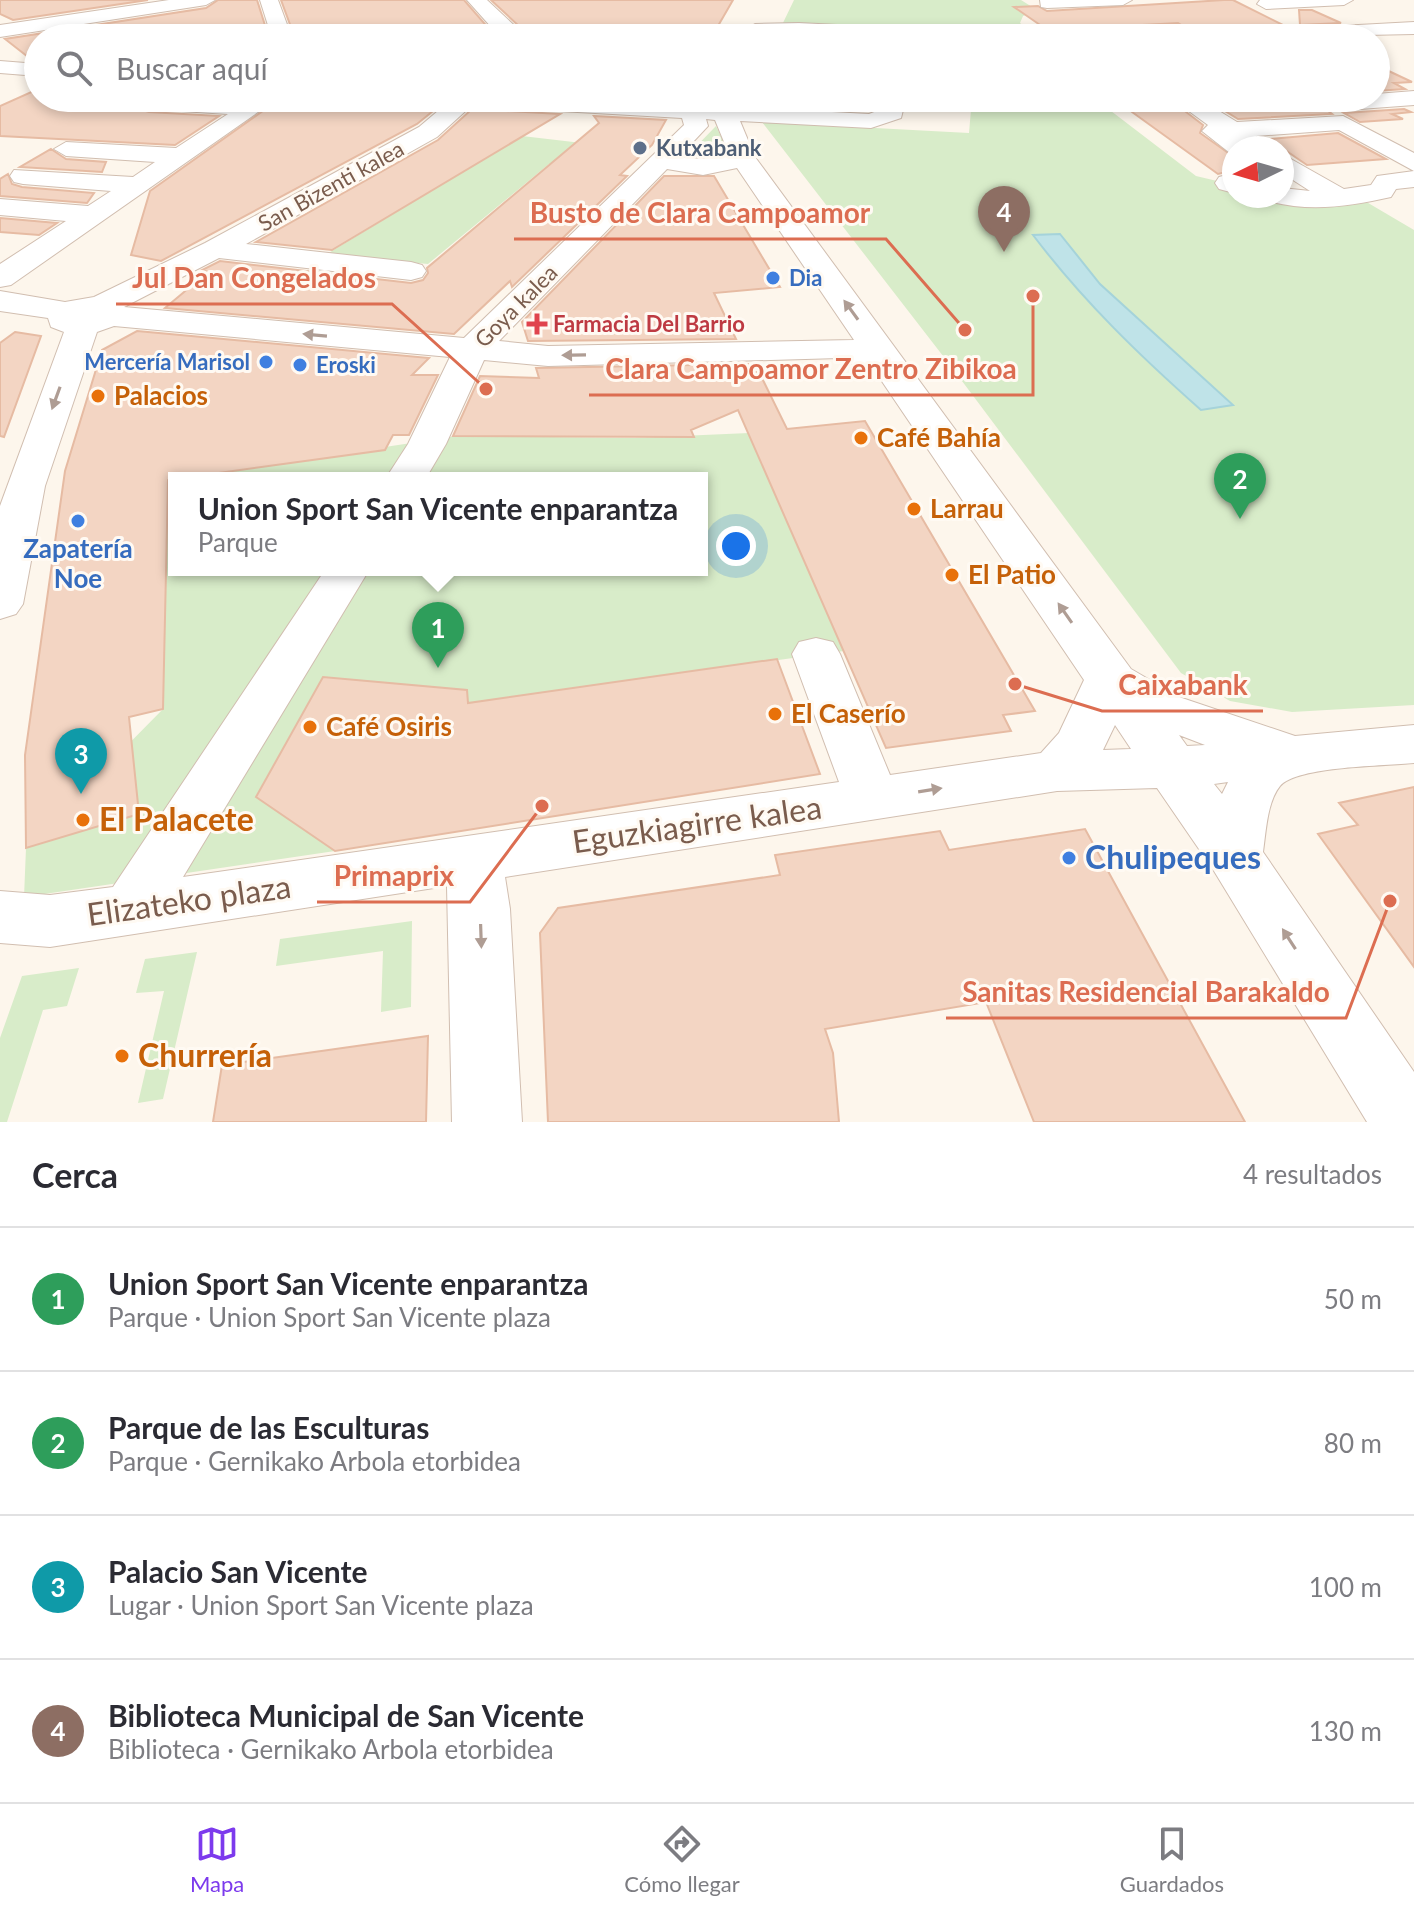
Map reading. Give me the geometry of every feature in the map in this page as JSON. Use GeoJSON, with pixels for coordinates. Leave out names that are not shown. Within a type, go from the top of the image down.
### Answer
{"type":"FeatureCollection","features":[{"type":"Feature","properties":{"kind":"street"},"geometry":{"type":"LineString","coordinates":[[62,0],[99,16]]}},
{"type":"Feature","properties":{"kind":"street"},"geometry":{"type":"LineString","coordinates":[[46,24],[206,0]]}},
{"type":"Feature","properties":{"kind":"street"},"geometry":{"type":"LineString","coordinates":[[269,0],[277,24]]}},
{"type":"Feature","properties":{"kind":"street"},"geometry":{"type":"LineString","coordinates":[[478,1],[505,0]]}},
{"type":"Feature","properties":{"kind":"street"},"geometry":{"type":"LineString","coordinates":[[1070,24],[1048,9],[1045,1],[1123,0]]}},
{"type":"Feature","properties":{"kind":"street"},"geometry":{"type":"LineString","coordinates":[[1262,2],[1344,0]]}},
{"type":"Feature","properties":{"kind":"street"},"geometry":{"type":"LineString","coordinates":[[478,1],[504,24]]}},
{"type":"Feature","properties":{"kind":"street"},"geometry":{"type":"LineString","coordinates":[[1262,2],[1309,24]]}},
{"type":"Feature","properties":{"kind":"street"},"geometry":{"type":"LineString","coordinates":[[758,24],[765,9]]}},
{"type":"Feature","properties":{"kind":"street"},"geometry":{"type":"LineString","coordinates":[[0,31],[24,27]]}},
{"type":"Feature","properties":{"kind":"street"},"geometry":{"type":"LineString","coordinates":[[1390,29],[1414,28]]}},
{"type":"Feature","properties":{"kind":"street"},"geometry":{"type":"LineString","coordinates":[[1390,38],[1414,50]]}},
{"type":"Feature","properties":{"kind":"street"},"geometry":{"type":"LineString","coordinates":[[0,67],[24,69]]}},
{"type":"Feature","properties":{"kind":"street"},"geometry":{"type":"LineString","coordinates":[[1390,78],[1414,77]]}},
{"type":"Feature","properties":{"kind":"street"},"geometry":{"type":"LineString","coordinates":[[1390,99],[1414,98]]}},
{"type":"Feature","properties":{"kind":"street"},"geometry":{"type":"LineString","coordinates":[[0,278],[246,112]]}},
{"type":"Feature","properties":{"kind":"street","name":"San Bizenti kalea"},"geometry":{"type":"LineString","coordinates":[[90,314],[428,132],[446,112]]}},
{"type":"Feature","properties":{"kind":"street"},"geometry":{"type":"LineString","coordinates":[[676,112],[696,112]]}},
{"type":"Feature","properties":{"kind":"street"},"geometry":{"type":"LineString","coordinates":[[727,112],[743,158],[1110,676],[1170,768],[1234,855],[1403,1101]]}},
{"type":"Feature","properties":{"kind":"street"},"geometry":{"type":"LineString","coordinates":[[808,112],[871,121],[893,112]]}},
{"type":"Feature","properties":{"kind":"street"},"geometry":{"type":"LineString","coordinates":[[1200,112],[1232,136]]}},
{"type":"Feature","properties":{"kind":"street"},"geometry":{"type":"LineString","coordinates":[[1348,112],[1414,148]]}},
{"type":"Feature","properties":{"kind":"street","name":"Goya kalea"},"geometry":{"type":"LineString","coordinates":[[410,472],[427,444],[471,350],[696,126],[692,113]]}},
{"type":"Feature","properties":{"kind":"street"},"geometry":{"type":"LineString","coordinates":[[1256,136],[1343,123],[1414,164]]}},
{"type":"Feature","properties":{"kind":"street"},"geometry":{"type":"LineString","coordinates":[[177,128],[219,130]]}},
{"type":"Feature","properties":{"kind":"street"},"geometry":{"type":"LineString","coordinates":[[66,149],[182,156]]}},
{"type":"Feature","properties":{"kind":"street"},"geometry":{"type":"LineString","coordinates":[[664,160],[682,167],[711,168],[743,158]]}},
{"type":"Feature","properties":{"kind":"street"},"geometry":{"type":"LineString","coordinates":[[1294,199],[1303,201],[1343,185],[1414,164]]}},
{"type":"Feature","properties":{"kind":"street"},"geometry":{"type":"LineString","coordinates":[[1294,167],[1343,185],[1400,192]]}},
{"type":"Feature","properties":{"kind":"street"},"geometry":{"type":"LineString","coordinates":[[23,176],[139,185]]}},
{"type":"Feature","properties":{"kind":"street"},"geometry":{"type":"LineString","coordinates":[[0,207],[96,215]]}},
{"type":"Feature","properties":{"kind":"street"},"geometry":{"type":"LineString","coordinates":[[0,245],[44,250]]}},
{"type":"Feature","properties":{"kind":"street"},"geometry":{"type":"LineString","coordinates":[[215,249],[411,271]]}},
{"type":"Feature","properties":{"kind":"street"},"geometry":{"type":"LineString","coordinates":[[0,301],[90,314],[548,356],[840,348],[868,355],[897,374]]}},
{"type":"Feature","properties":{"kind":"street"},"geometry":{"type":"LineString","coordinates":[[0,604],[25,486],[90,314]]}},
{"type":"Feature","properties":{"kind":"street"},"geometry":{"type":"LineString","coordinates":[[131,910],[343,576]]}},
{"type":"Feature","properties":{"kind":"street"},"geometry":{"type":"LineString","coordinates":[[816,654],[873,799]]}},
{"type":"Feature","properties":{"kind":"street"},"geometry":{"type":"LineString","coordinates":[[1057,771],[1081,743],[1110,676]]}},
{"type":"Feature","properties":{"kind":"street","name":"Eguzkiagirre kalea"},"geometry":{"type":"LineString","coordinates":[[1110,676],[1161,710],[1290,754]]}},
{"type":"Feature","properties":{"kind":"street","name":"Eguzkiagirre kalea"},"geometry":{"type":"LineString","coordinates":[[473,858],[1057,771],[1170,768],[1414,744]]}},
{"type":"Feature","properties":{"kind":"street"},"geometry":{"type":"LineString","coordinates":[[1234,855],[1242,810],[1259,773],[1290,754]]}},
{"type":"Feature","properties":{"kind":"street"},"geometry":{"type":"LineString","coordinates":[[473,858],[480,909],[487,1122]]}},
{"type":"Feature","properties":{"kind":"street","name":"Elizateko plaza"},"geometry":{"type":"LineString","coordinates":[[0,917],[50,921],[473,858]]}},
{"type":"Feature","properties":{"kind":"green space"},"geometry":{"type":"Polygon","coordinates":[[[794,0],[1021,0],[1037,10],[1023,16],[1021,24],[782,24],[794,0]]]}},
{"type":"Feature","properties":{"kind":"green space"},"geometry":{"type":"Polygon","coordinates":[[[971,112],[1112,112],[1196,176],[1222,182],[1222,208],[1294,208],[1294,196],[1358,197],[1414,230],[1414,705],[1292,712],[1230,701],[1181,673],[950,365],[762,122],[969,133],[971,112]]]}},
{"type":"Feature","properties":{"kind":"green space"},"geometry":{"type":"Polygon","coordinates":[[[716,126],[730,155],[724,161],[683,160],[716,126]]]}},
{"type":"Feature","properties":{"kind":"green space"},"geometry":{"type":"Polygon","coordinates":[[[522,136],[582,143],[557,165],[549,164],[428,264],[327,254],[522,136]]]}},
{"type":"Feature","properties":{"kind":"green space"},"geometry":{"type":"Polygon","coordinates":[[[749,433],[844,651],[468,703],[466,690],[323,677],[256,796],[335,851],[24,897],[26,848],[163,709],[167,480],[168,576],[708,576],[708,472],[221,472],[457,436],[635,438],[749,433]]]}},
{"type":"Feature","properties":{"kind":"green space"},"geometry":{"type":"Polygon","coordinates":[[[412,921],[411,1007],[381,1012],[383,951],[276,966],[280,939],[412,921]]]}},
{"type":"Feature","properties":{"kind":"green space"},"geometry":{"type":"Polygon","coordinates":[[[197,952],[163,1099],[138,1103],[164,991],[136,993],[145,959],[197,952]]]}},
{"type":"Feature","properties":{"kind":"green space"},"geometry":{"type":"Polygon","coordinates":[[[79,968],[67,1006],[43,1010],[7,1122],[0,1122],[0,1038],[22,976],[79,968]]]}},
{"type":"Feature","properties":{"kind":"water"},"geometry":{"type":"Polygon","coordinates":[[[1060,234],[1100,284],[1233,405],[1201,410],[1134,348],[1092,305],[1033,235],[1060,234]]]}},
{"type":"Feature","properties":{"kind":"building"},"geometry":{"type":"Polygon","coordinates":[[[0,0],[148,0],[13,20],[0,14],[0,0]]]}},
{"type":"Feature","properties":{"kind":"building"},"geometry":{"type":"Polygon","coordinates":[[[218,0],[257,0],[265,24],[102,24],[206,8],[218,0]]]}},
{"type":"Feature","properties":{"kind":"building"},"geometry":{"type":"Polygon","coordinates":[[[281,0],[464,0],[485,24],[290,24],[281,0]]]}},
{"type":"Feature","properties":{"kind":"building"},"geometry":{"type":"Polygon","coordinates":[[[491,0],[733,0],[719,24],[517,24],[491,0]]]}},
{"type":"Feature","properties":{"kind":"building"},"geometry":{"type":"Polygon","coordinates":[[[1233,0],[1281,24],[1039,24],[1014,7],[1038,6],[1047,11],[1233,0]]]}},
{"type":"Feature","properties":{"kind":"building"},"geometry":{"type":"Polygon","coordinates":[[[1299,10],[1312,10],[1341,23],[1320,24],[1300,24],[1299,10]]]}},
{"type":"Feature","properties":{"kind":"building"},"geometry":{"type":"Polygon","coordinates":[[[24,36],[24,54],[5,39],[24,36]]]}},
{"type":"Feature","properties":{"kind":"building"},"geometry":{"type":"Polygon","coordinates":[[[1390,72],[1412,82],[1394,83],[1405,89],[1390,90],[1390,72]]]}},
{"type":"Feature","properties":{"kind":"building"},"geometry":{"type":"Polygon","coordinates":[[[24,95],[24,112],[149,112],[219,116],[175,145],[0,136],[0,106],[24,95]]]}},
{"type":"Feature","properties":{"kind":"building"},"geometry":{"type":"Polygon","coordinates":[[[261,112],[432,112],[417,124],[161,261],[131,255],[150,191],[261,112]]]}},
{"type":"Feature","properties":{"kind":"building"},"geometry":{"type":"Polygon","coordinates":[[[469,112],[560,114],[332,250],[256,242],[438,140],[469,112]]]}},
{"type":"Feature","properties":{"kind":"building"},"geometry":{"type":"Polygon","coordinates":[[[1132,112],[1186,112],[1203,125],[1200,133],[1222,149],[1222,173],[1218,174],[1132,112]]]}},
{"type":"Feature","properties":{"kind":"building"},"geometry":{"type":"Polygon","coordinates":[[[1227,112],[1332,114],[1238,119],[1227,112]]]}},
{"type":"Feature","properties":{"kind":"building"},"geometry":{"type":"Polygon","coordinates":[[[1390,112],[1411,112],[1392,114],[1403,119],[1360,122],[1344,113],[1390,112]]]}},
{"type":"Feature","properties":{"kind":"building"},"geometry":{"type":"Polygon","coordinates":[[[594,116],[666,120],[652,145],[620,175],[627,176],[512,287],[510,281],[454,334],[165,308],[208,272],[202,270],[220,261],[411,283],[423,280],[428,273],[427,268],[599,123],[594,116]]]}},
{"type":"Feature","properties":{"kind":"building"},"geometry":{"type":"Polygon","coordinates":[[[1338,133],[1386,159],[1307,165],[1294,156],[1294,137],[1338,133]]]}},
{"type":"Feature","properties":{"kind":"building"},"geometry":{"type":"Polygon","coordinates":[[[51,149],[66,159],[106,162],[102,172],[20,167],[51,149]]]}},
{"type":"Feature","properties":{"kind":"building"},"geometry":{"type":"Polygon","coordinates":[[[8,174],[12,184],[22,187],[94,193],[87,203],[0,196],[0,179],[8,174]]]}},
{"type":"Feature","properties":{"kind":"building"},"geometry":{"type":"Polygon","coordinates":[[[664,176],[714,176],[780,287],[714,293],[736,339],[528,341],[522,322],[664,176]]]}},
{"type":"Feature","properties":{"kind":"building"},"geometry":{"type":"Polygon","coordinates":[[[0,218],[57,223],[39,235],[0,232],[0,218]]]}},
{"type":"Feature","properties":{"kind":"building"},"geometry":{"type":"Polygon","coordinates":[[[137,331],[429,358],[412,375],[438,375],[409,435],[393,435],[385,450],[226,472],[168,472],[163,709],[129,717],[139,814],[26,848],[25,755],[65,471],[102,350],[137,331]]]}},
{"type":"Feature","properties":{"kind":"building"},"geometry":{"type":"Polygon","coordinates":[[[15,332],[41,336],[4,437],[0,436],[0,343],[15,332]]]}},
{"type":"Feature","properties":{"kind":"building"},"geometry":{"type":"Polygon","coordinates":[[[748,364],[752,372],[759,372],[787,429],[865,421],[1035,711],[1003,715],[1011,731],[886,748],[738,410],[691,430],[694,437],[453,436],[480,376],[539,378],[536,368],[748,364]]]}},
{"type":"Feature","properties":{"kind":"building"},"geometry":{"type":"Polygon","coordinates":[[[777,659],[820,774],[335,851],[256,797],[323,677],[467,690],[468,703],[777,659]]]}},
{"type":"Feature","properties":{"kind":"building"},"geometry":{"type":"Polygon","coordinates":[[[1414,787],[1414,967],[1318,834],[1358,825],[1339,803],[1414,787]]]}},
{"type":"Feature","properties":{"kind":"building"},"geometry":{"type":"Polygon","coordinates":[[[1085,829],[1245,1122],[1034,1122],[986,1002],[825,1029],[833,1053],[839,1122],[548,1122],[540,933],[558,908],[780,875],[775,855],[940,831],[949,850],[1085,829]]]}},
{"type":"Feature","properties":{"kind":"building"},"geometry":{"type":"Polygon","coordinates":[[[428,1036],[426,1122],[213,1122],[222,1065],[428,1036]]]}},
{"type":"Feature","properties":{"kind":"place","name":"Kutxabank"},"geometry":{"type":"Point","coordinates":[640,148]}},
{"type":"Feature","properties":{"kind":"place","name":"Biblioteca Municipal de San Vicente"},"geometry":{"type":"Point","coordinates":[1004,252]}},
{"type":"Feature","properties":{"kind":"place","name":"Dia"},"geometry":{"type":"Point","coordinates":[773,278]}},
{"type":"Feature","properties":{"kind":"place","name":"Clara Campoamor Zentro Zibikoa"},"geometry":{"type":"Point","coordinates":[1033,296]}},
{"type":"Feature","properties":{"kind":"place","name":"Farmacia Del Barrio"},"geometry":{"type":"Point","coordinates":[537,324]}},
{"type":"Feature","properties":{"kind":"place","name":"Busto de Clara Campoamor"},"geometry":{"type":"Point","coordinates":[965,330]}},
{"type":"Feature","properties":{"kind":"place","name":"Mercería Marisol"},"geometry":{"type":"Point","coordinates":[266,362]}},
{"type":"Feature","properties":{"kind":"place","name":"Eroski"},"geometry":{"type":"Point","coordinates":[300,365]}},
{"type":"Feature","properties":{"kind":"place","name":"Jul Dan Congelados"},"geometry":{"type":"Point","coordinates":[486,389]}},
{"type":"Feature","properties":{"kind":"place","name":"Palacios"},"geometry":{"type":"Point","coordinates":[98,396]}},
{"type":"Feature","properties":{"kind":"place","name":"Café Bahía"},"geometry":{"type":"Point","coordinates":[861,438]}},
{"type":"Feature","properties":{"kind":"place","name":"Larrau"},"geometry":{"type":"Point","coordinates":[914,509]}},
{"type":"Feature","properties":{"kind":"place","name":"Parque de las Esculturas"},"geometry":{"type":"Point","coordinates":[1240,519]}},
{"type":"Feature","properties":{"kind":"place","name":"Zapatería Noe"},"geometry":{"type":"Point","coordinates":[78,521]}},
{"type":"Feature","properties":{"kind":"place","name":"El Patio"},"geometry":{"type":"Point","coordinates":[952,575]}},
{"type":"Feature","properties":{"kind":"place","name":"Union Sport San Vicente enparantza"},"geometry":{"type":"Point","coordinates":[438,668]}},
{"type":"Feature","properties":{"kind":"place","name":"Caixabank"},"geometry":{"type":"Point","coordinates":[1015,684]}},
{"type":"Feature","properties":{"kind":"place","name":"El Caserío"},"geometry":{"type":"Point","coordinates":[775,714]}},
{"type":"Feature","properties":{"kind":"place","name":"Café Osiris"},"geometry":{"type":"Point","coordinates":[310,727]}},
{"type":"Feature","properties":{"kind":"place","name":"Palacio San Vicente"},"geometry":{"type":"Point","coordinates":[81,794]}},
{"type":"Feature","properties":{"kind":"place","name":"Primaprix"},"geometry":{"type":"Point","coordinates":[542,806]}},
{"type":"Feature","properties":{"kind":"place","name":"El Palacete"},"geometry":{"type":"Point","coordinates":[83,820]}},
{"type":"Feature","properties":{"kind":"place","name":"Chulipeques"},"geometry":{"type":"Point","coordinates":[1069,858]}},
{"type":"Feature","properties":{"kind":"place","name":"Sanitas Residencial Barakaldo"},"geometry":{"type":"Point","coordinates":[1390,901]}},
{"type":"Feature","properties":{"kind":"place","name":"Churrería"},"geometry":{"type":"Point","coordinates":[122,1056]}}]}
